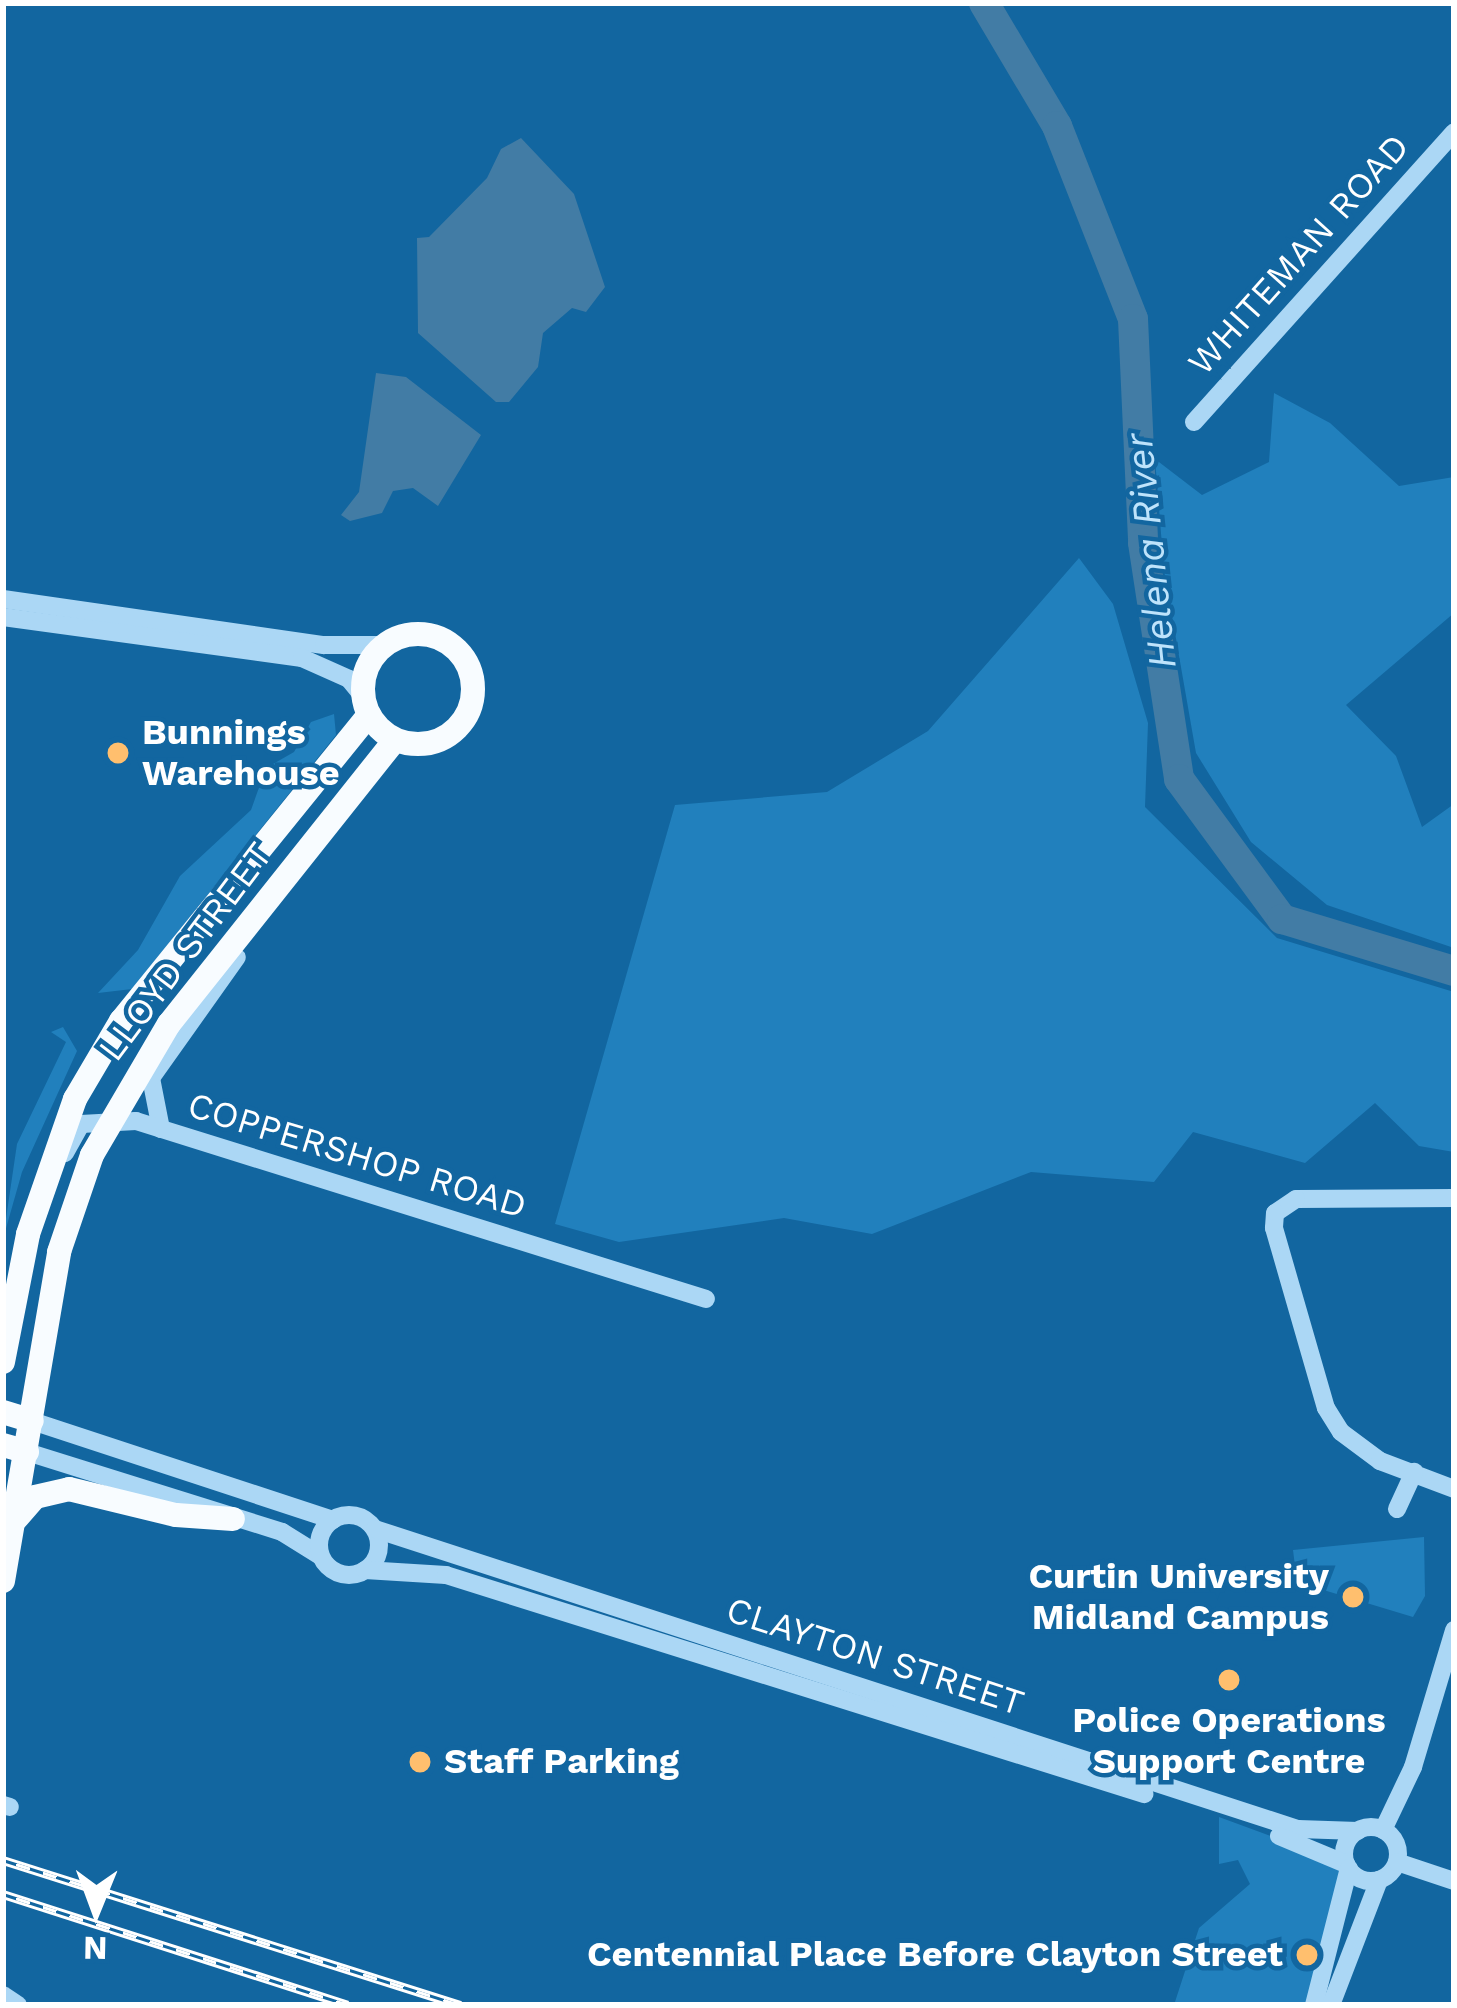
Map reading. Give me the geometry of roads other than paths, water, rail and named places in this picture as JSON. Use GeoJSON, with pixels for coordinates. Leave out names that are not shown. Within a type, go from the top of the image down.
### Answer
{"type":"FeatureCollection","features":[{"type":"Feature","properties":{"kind":"main road"},"geometry":{"type":"LineString","coordinates":[[410,635],[438,638],[461,655],[473,681],[458,728],[428,744],[395,740],[366,706],[367,668],[385,645],[410,635]]}},
{"type":"Feature","properties":{"kind":"main road","name":"LLOYD STREET"},"geometry":{"type":"LineString","coordinates":[[4,1349],[35,1210],[75,1099],[121,1021],[366,706]]}},
{"type":"Feature","properties":{"kind":"main road","name":"LLOYD STREET"},"geometry":{"type":"LineString","coordinates":[[3,1581],[16,1520],[15,1448],[32,1421],[62,1239],[111,1117],[170,1024],[395,740]]}},
{"type":"Feature","properties":{"kind":"main road"},"geometry":{"type":"LineString","coordinates":[[3,1412],[32,1421]]}},
{"type":"Feature","properties":{"kind":"main road"},"geometry":{"type":"LineString","coordinates":[[16,1520],[35,1497],[69,1489],[176,1515],[233,1519]]}},
{"type":"Feature","properties":{"kind":"street","name":"WHITEMAN ROAD"},"geometry":{"type":"LineString","coordinates":[[1194,422],[1454,132]]}},
{"type":"Feature","properties":{"kind":"street"},"geometry":{"type":"LineString","coordinates":[[3,599],[323,645],[385,645]]}},
{"type":"Feature","properties":{"kind":"street"},"geometry":{"type":"LineString","coordinates":[[3,617],[302,658],[349,679],[366,706]]}},
{"type":"Feature","properties":{"kind":"street"},"geometry":{"type":"LineString","coordinates":[[161,1129],[151,1078],[260,927],[270,896]]}},
{"type":"Feature","properties":{"kind":"street"},"geometry":{"type":"LineString","coordinates":[[35,1210],[80,1124],[111,1117]]}},
{"type":"Feature","properties":{"kind":"street","name":"COPPERSHOP ROAD"},"geometry":{"type":"LineString","coordinates":[[111,1117],[706,1299]]}},
{"type":"Feature","properties":{"kind":"street"},"geometry":{"type":"LineString","coordinates":[[1454,1198],[1321,1195],[1296,1198],[1275,1214],[1278,1252],[1326,1408],[1358,1449],[1454,1489]]}},
{"type":"Feature","properties":{"kind":"street"},"geometry":{"type":"LineString","coordinates":[[15,1448],[282,1532],[341,1574],[365,1570],[377,1556],[375,1529],[356,1516],[333,1520],[32,1421]]}},
{"type":"Feature","properties":{"kind":"street"},"geometry":{"type":"LineString","coordinates":[[1397,1509],[1414,1472]]}},
{"type":"Feature","properties":{"kind":"street"},"geometry":{"type":"LineString","coordinates":[[319,1555],[333,1520]]}},
{"type":"Feature","properties":{"kind":"street","name":"CLAYTON STREET"},"geometry":{"type":"LineString","coordinates":[[375,1529],[1298,1829],[1358,1831]]}},
{"type":"Feature","properties":{"kind":"street","name":"CLAYTON STREET"},"geometry":{"type":"LineString","coordinates":[[365,1570],[446,1575],[1310,1846],[1347,1866]]}},
{"type":"Feature","properties":{"kind":"street"},"geometry":{"type":"LineString","coordinates":[[1383,1830],[1447,1688],[1454,1630]]}},
{"type":"Feature","properties":{"kind":"street"},"geometry":{"type":"LineString","coordinates":[[1313,2005],[1347,1866],[1347,1842],[1358,1831],[1383,1830]]}},
{"type":"Feature","properties":{"kind":"street"},"geometry":{"type":"LineString","coordinates":[[1331,2005],[1379,1880],[1397,1862],[1397,1847],[1383,1830]]}},
{"type":"Feature","properties":{"kind":"street"},"geometry":{"type":"LineString","coordinates":[[1397,1862],[1454,1881]]}},
{"type":"Feature","properties":{"kind":"street"},"geometry":{"type":"LineString","coordinates":[[1347,1866],[1379,1880]]}},
{"type":"Feature","properties":{"kind":"street"},"geometry":{"type":"LineString","coordinates":[[3,1995],[18,2005]]}},
{"type":"Feature","properties":{"kind":"waterway","name":"Helena River"},"geometry":{"type":"LineString","coordinates":[[984,3],[1057,126],[1133,319],[1143,543],[1179,779],[1282,919],[1454,971]]}},
{"type":"Feature","properties":{"kind":"railway"},"geometry":{"type":"LineString","coordinates":[[3,1860],[461,2005]]}},
{"type":"Feature","properties":{"kind":"railway"},"geometry":{"type":"LineString","coordinates":[[3,1894],[348,2005]]}},
{"type":"Feature","properties":{"kind":"place","name":"Bunnings Warehouse"},"geometry":{"type":"Point","coordinates":[118,753]}},
{"type":"Feature","properties":{"kind":"place","name":"Curtin University Midland Campus"},"geometry":{"type":"Point","coordinates":[1353,1597]}},
{"type":"Feature","properties":{"kind":"place","name":"Police Operations Support Centre"},"geometry":{"type":"Point","coordinates":[1229,1680]}},
{"type":"Feature","properties":{"kind":"place","name":"Staff Parking"},"geometry":{"type":"Point","coordinates":[420,1762]}},
{"type":"Feature","properties":{"kind":"place","name":"Centennial Place Before Clayton Street"},"geometry":{"type":"Point","coordinates":[1307,1955]}}]}
